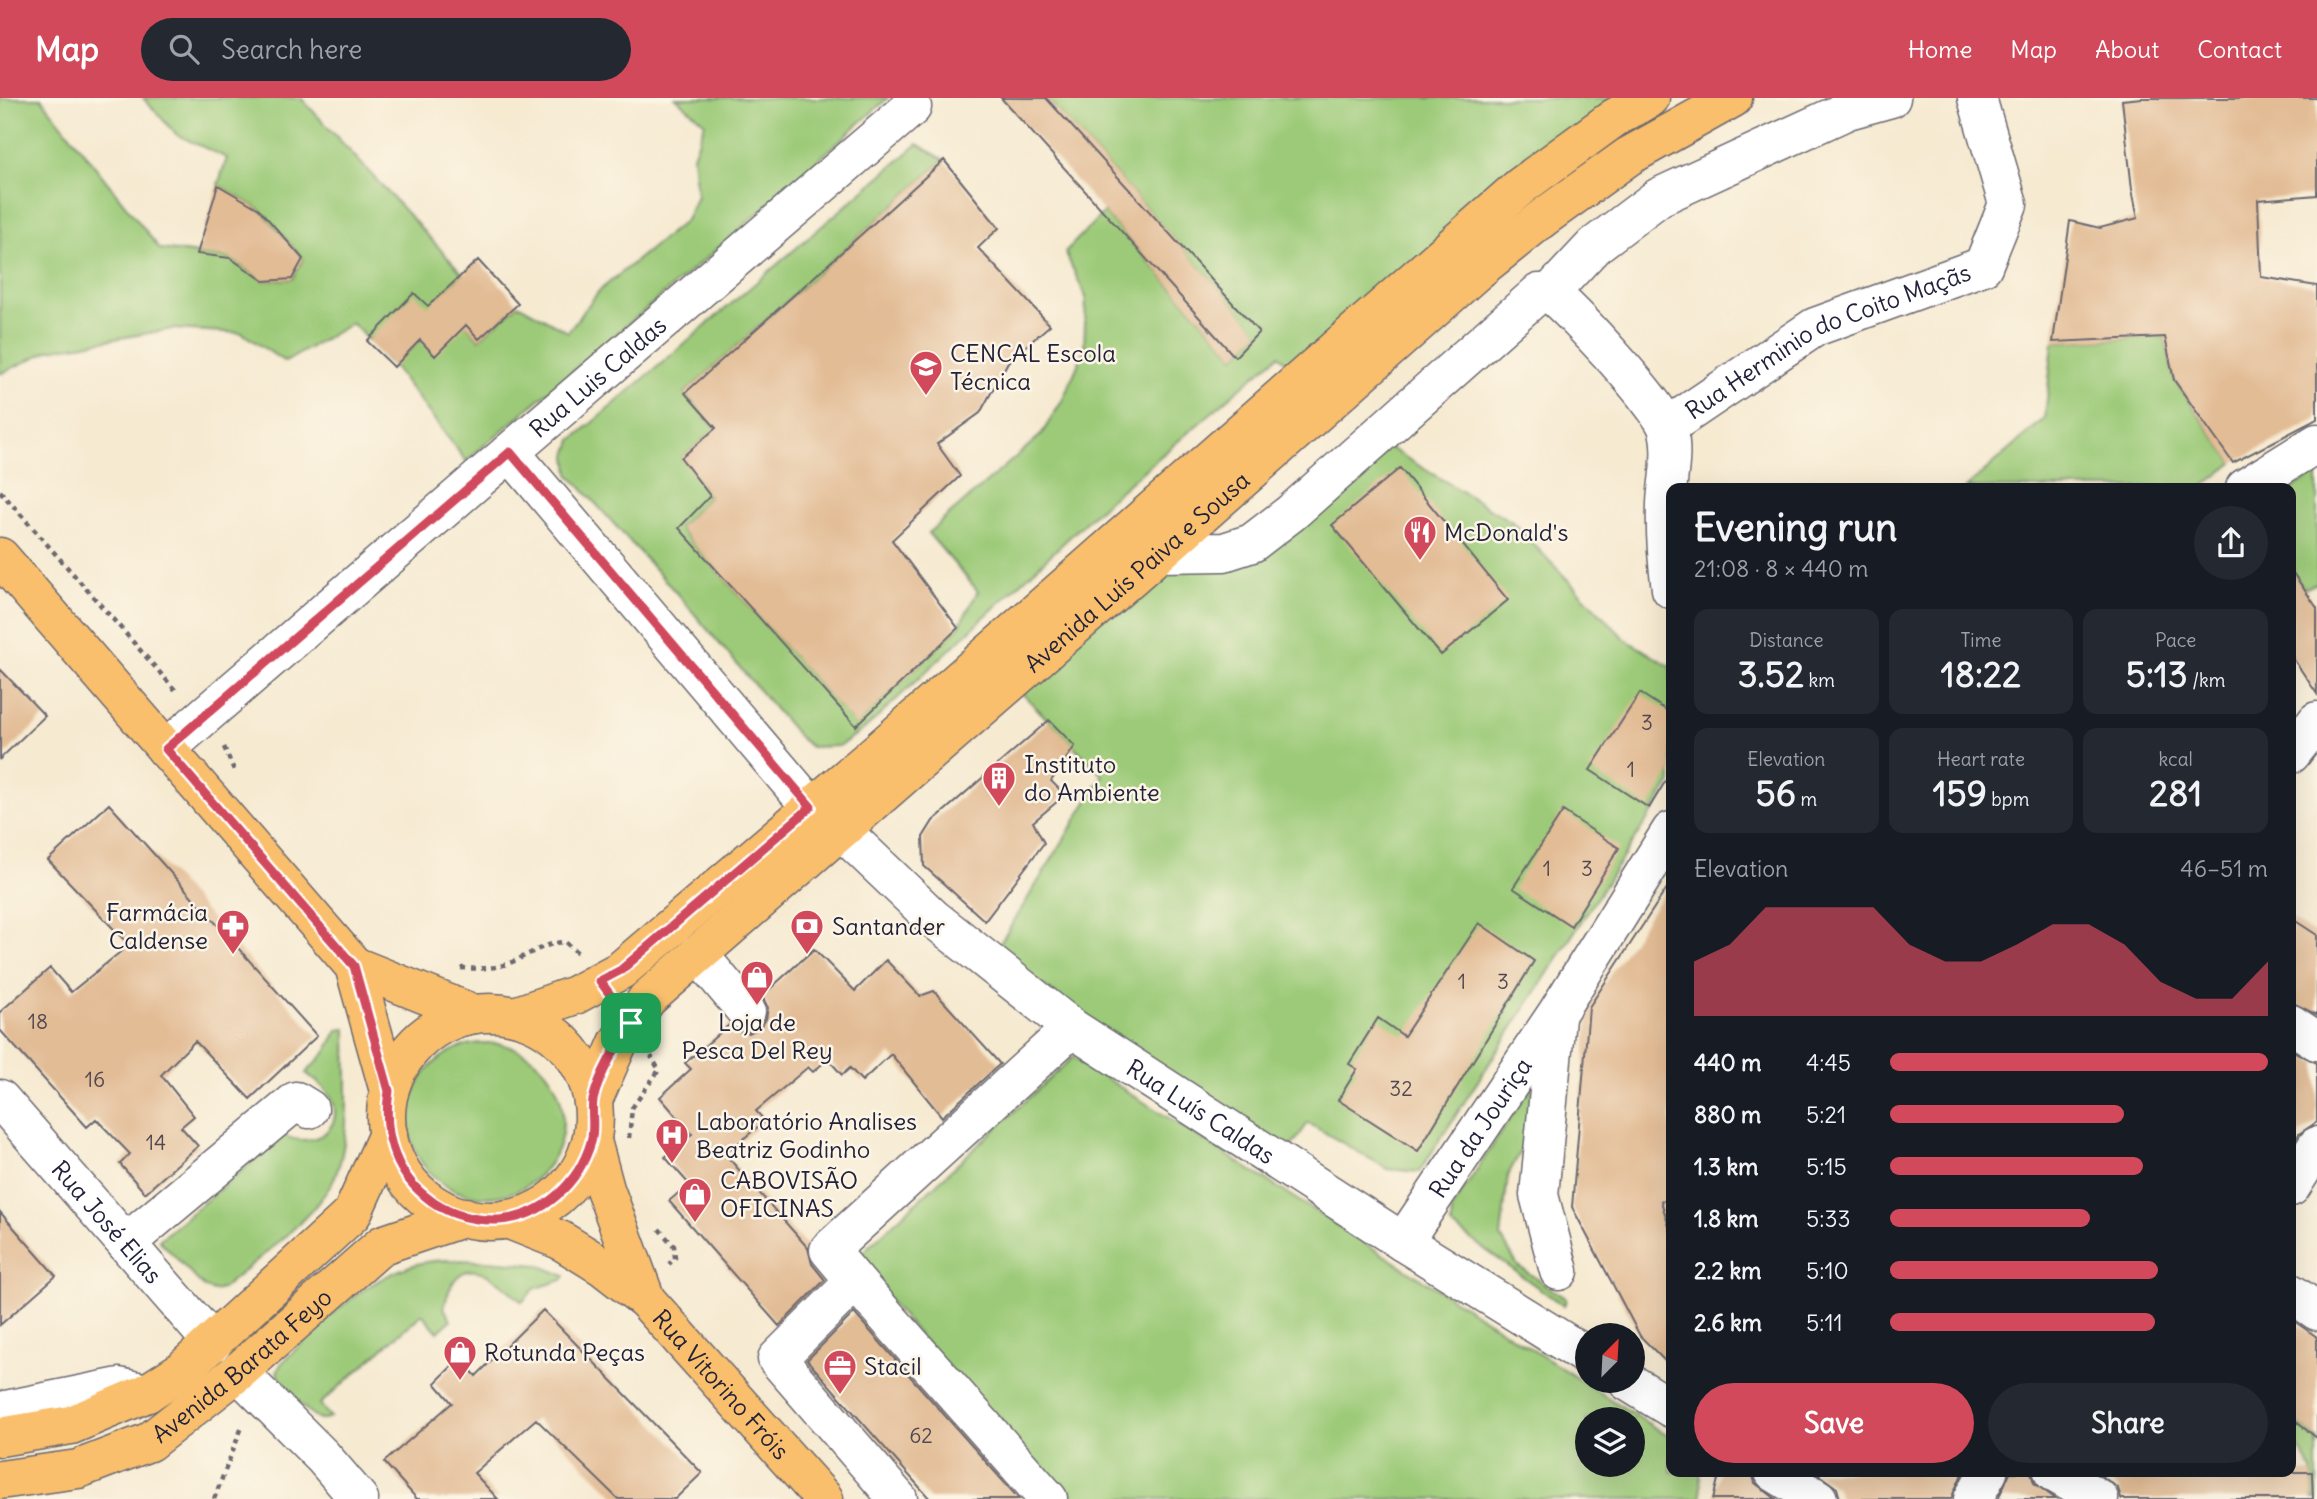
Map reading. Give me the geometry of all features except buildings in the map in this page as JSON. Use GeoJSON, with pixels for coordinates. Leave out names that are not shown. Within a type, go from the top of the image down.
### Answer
{"type":"FeatureCollection","features":[{"type":"Feature","properties":{"kind":"main road","name":"Avenida Luís Paiva e Sousa"},"geometry":{"type":"LineString","coordinates":[[515,1016],[575,995],[621,970],[1521,186],[1617,108],[1650,98]]}},
{"type":"Feature","properties":{"kind":"main road","name":"Avenida Luís Paiva e Sousa"},"geometry":{"type":"LineString","coordinates":[[593,1101],[618,1043],[647,999],[698,954],[1159,553],[1458,288],[1544,217],[1629,156],[1733,98]]}},
{"type":"Feature","properties":{"kind":"main road"},"geometry":{"type":"LineString","coordinates":[[0,557],[354,966],[389,1091]]}},
{"type":"Feature","properties":{"kind":"main road"},"geometry":{"type":"LineString","coordinates":[[354,966],[474,1014],[515,1016],[543,1027],[567,1046],[584,1071],[593,1101],[592,1141],[580,1169],[561,1193],[536,1210],[507,1219],[465,1217],[437,1206],[413,1187],[396,1161],[388,1134],[386,1112],[389,1091],[400,1063],[419,1040],[445,1023],[474,1014]]}},
{"type":"Feature","properties":{"kind":"main road","name":"Avenida Barata Feyo"},"geometry":{"type":"LineString","coordinates":[[0,1437],[71,1425],[147,1393],[181,1371],[352,1214],[388,1134]]}},
{"type":"Feature","properties":{"kind":"main road","name":"Rua Vitorino Fróis"},"geometry":{"type":"LineString","coordinates":[[592,1141],[604,1189],[645,1295]]}},
{"type":"Feature","properties":{"kind":"main road","name":"Avenida Barata Feyo"},"geometry":{"type":"LineString","coordinates":[[0,1480],[78,1469],[149,1442],[239,1372],[382,1245],[465,1217]]}},
{"type":"Feature","properties":{"kind":"main road","name":"Rua Vitorino Fróis"},"geometry":{"type":"LineString","coordinates":[[507,1219],[560,1240],[645,1295],[824,1499]]}},
{"type":"Feature","properties":{"kind":"street"},"geometry":{"type":"LineString","coordinates":[[1550,293],[1594,246],[1659,197],[1848,110],[1891,98]]}},
{"type":"Feature","properties":{"kind":"street","name":"Rua Herminio do Coito Maçãs"},"geometry":{"type":"LineString","coordinates":[[1667,427],[1815,327],[1983,265],[2008,205],[1977,98]]}},
{"type":"Feature","properties":{"kind":"street","name":"Rua Luis Caldas"},"geometry":{"type":"LineString","coordinates":[[811,807],[510,452],[912,107]]}},
{"type":"Feature","properties":{"kind":"street"},"geometry":{"type":"LineString","coordinates":[[1159,553],[1224,552],[1252,542],[1291,513],[1539,293],[1550,293],[1566,305],[1631,378],[1667,427],[1671,457],[1669,483]]}},
{"type":"Feature","properties":{"kind":"street"},"geometry":{"type":"LineString","coordinates":[[2253,483],[2317,443]]}},
{"type":"Feature","properties":{"kind":"street"},"geometry":{"type":"LineString","coordinates":[[166,749],[510,452]]}},
{"type":"Feature","properties":{"kind":"street"},"geometry":{"type":"LineString","coordinates":[[1666,530],[1666,552]]}},
{"type":"Feature","properties":{"kind":"street"},"geometry":{"type":"LineString","coordinates":[[2296,747],[2317,720]]}},
{"type":"Feature","properties":{"kind":"street","name":"Rua Luís Caldas"},"geometry":{"type":"LineString","coordinates":[[841,830],[933,918],[1072,1028],[1402,1242],[1575,1349]]}},
{"type":"Feature","properties":{"kind":"street","name":"Rua da Jouriça"},"geometry":{"type":"LineString","coordinates":[[1402,1242],[1557,1013],[1666,839]]}},
{"type":"Feature","properties":{"kind":"street"},"geometry":{"type":"LineString","coordinates":[[698,954],[746,1011]]}},
{"type":"Feature","properties":{"kind":"street","name":"Rua da Jouriça"},"geometry":{"type":"LineString","coordinates":[[1557,1013],[1539,1195],[1559,1271]]}},
{"type":"Feature","properties":{"kind":"street"},"geometry":{"type":"LineString","coordinates":[[2296,1027],[2317,1041]]}},
{"type":"Feature","properties":{"kind":"street"},"geometry":{"type":"LineString","coordinates":[[1048,1499],[829,1250],[1072,1028]]}},
{"type":"Feature","properties":{"kind":"street","name":"Rua José Elias"},"geometry":{"type":"LineString","coordinates":[[0,1099],[213,1343]]}},
{"type":"Feature","properties":{"kind":"street"},"geometry":{"type":"LineString","coordinates":[[126,1243],[296,1101],[309,1108]]}},
{"type":"Feature","properties":{"kind":"street"},"geometry":{"type":"LineString","coordinates":[[2296,1179],[2317,1146]]}},
{"type":"Feature","properties":{"kind":"street"},"geometry":{"type":"LineString","coordinates":[[792,1363],[855,1281]]}},
{"type":"Feature","properties":{"kind":"street"},"geometry":{"type":"LineString","coordinates":[[2296,1296],[2317,1311]]}},
{"type":"Feature","properties":{"kind":"street"},"geometry":{"type":"LineString","coordinates":[[792,1363],[898,1499]]}},
{"type":"Feature","properties":{"kind":"street"},"geometry":{"type":"LineString","coordinates":[[792,1363],[922,1499]]}},
{"type":"Feature","properties":{"kind":"street"},"geometry":{"type":"LineString","coordinates":[[239,1372],[323,1457],[359,1499]]}},
{"type":"Feature","properties":{"kind":"street"},"geometry":{"type":"LineString","coordinates":[[0,1410],[119,1387],[147,1393]]}},
{"type":"Feature","properties":{"kind":"street"},"geometry":{"type":"LineString","coordinates":[[1645,1392],[1666,1405]]}},
{"type":"Feature","properties":{"kind":"street"},"geometry":{"type":"LineString","coordinates":[[1782,1477],[1818,1499]]}},
{"type":"Feature","properties":{"kind":"street"},"geometry":{"type":"LineString","coordinates":[[1973,1499],[1985,1477]]}},
{"type":"Feature","properties":{"kind":"street"},"geometry":{"type":"LineString","coordinates":[[2062,1477],[2099,1499]]}},
{"type":"Feature","properties":{"kind":"path"},"geometry":{"type":"LineString","coordinates":[[0,491],[227,751],[237,779]]}},
{"type":"Feature","properties":{"kind":"path"},"geometry":{"type":"LineString","coordinates":[[454,968],[484,969],[510,963],[552,943],[565,942],[578,951],[600,981]]}},
{"type":"Feature","properties":{"kind":"path"},"geometry":{"type":"LineString","coordinates":[[629,1146],[632,1108],[659,1070],[631,1023]]}},
{"type":"Feature","properties":{"kind":"path"},"geometry":{"type":"LineString","coordinates":[[645,1295],[675,1258],[674,1246],[656,1226]]}},
{"type":"Feature","properties":{"kind":"path"},"geometry":{"type":"LineString","coordinates":[[214,1499],[246,1416]]}},
{"type":"Feature","properties":{"kind":"green space"},"geometry":{"type":"Polygon","coordinates":[[[0,98],[41,98],[160,249],[230,258],[264,281],[292,279],[303,259],[259,209],[218,185],[227,158],[177,135],[143,98],[301,98],[463,274],[440,296],[479,339],[518,304],[568,332],[599,291],[686,220],[697,196],[693,156],[705,123],[676,98],[888,98],[730,238],[466,461],[394,367],[352,323],[285,362],[242,333],[172,329],[50,350],[0,374],[0,98]]]}},
{"type":"Feature","properties":{"kind":"green space"},"geometry":{"type":"Polygon","coordinates":[[[1046,98],[1650,98],[1302,379],[1279,355],[1108,501],[867,727],[839,746],[811,747],[798,736],[680,597],[569,474],[567,455],[572,440],[918,144],[944,160],[685,393],[716,428],[682,458],[710,496],[679,528],[856,725],[958,628],[978,591],[928,533],[1041,435],[1063,399],[1084,351],[1086,297],[1065,252],[1104,212],[1235,357],[1258,332],[1046,98]]]}},
{"type":"Feature","properties":{"kind":"green space"},"geometry":{"type":"Polygon","coordinates":[[[2165,337],[2174,380],[2233,463],[2207,483],[1972,483],[2045,418],[2053,342],[2165,337]]]}},
{"type":"Feature","properties":{"kind":"green space"},"geometry":{"type":"Polygon","coordinates":[[[1375,439],[1512,522],[1625,639],[1666,664],[1666,791],[1419,1172],[1388,1169],[1308,1123],[1280,1163],[996,950],[1103,776],[1011,682],[1159,553],[1224,552],[1375,439]]]}},
{"type":"Feature","properties":{"kind":"green space"},"geometry":{"type":"Polygon","coordinates":[[[2317,473],[2317,583],[2304,589],[2296,577],[2296,487],[2317,473]]]}},
{"type":"Feature","properties":{"kind":"green space"},"geometry":{"type":"Polygon","coordinates":[[[346,1029],[347,1102],[344,1140],[336,1174],[328,1190],[301,1221],[269,1251],[222,1289],[214,1291],[205,1288],[159,1240],[284,1135],[293,1139],[313,1139],[329,1129],[335,1113],[331,1097],[306,1073],[326,1052],[338,1030],[346,1029]]]}},
{"type":"Feature","properties":{"kind":"green space"},"geometry":{"type":"Polygon","coordinates":[[[486,1043],[516,1049],[541,1065],[557,1090],[563,1120],[557,1150],[541,1175],[516,1191],[486,1197],[456,1191],[431,1175],[415,1150],[409,1120],[415,1090],[431,1065],[456,1049],[486,1043]]]}},
{"type":"Feature","properties":{"kind":"green space"},"geometry":{"type":"Polygon","coordinates":[[[1073,1057],[1575,1377],[1575,1393],[1600,1393],[1622,1407],[1575,1407],[1575,1477],[1645,1477],[1645,1421],[1666,1435],[1666,1477],[1700,1477],[1701,1499],[1061,1499],[854,1260],[1073,1057]]]}},
{"type":"Feature","properties":{"kind":"green space"},"geometry":{"type":"Polygon","coordinates":[[[1531,1086],[1538,1118],[1508,1175],[1501,1237],[1518,1266],[1566,1299],[1564,1306],[1451,1225],[1452,1208],[1531,1086]]]}},
{"type":"Feature","properties":{"kind":"green space"},"geometry":{"type":"Polygon","coordinates":[[[429,1261],[487,1261],[538,1265],[565,1276],[562,1280],[534,1289],[522,1302],[487,1275],[466,1271],[457,1277],[444,1308],[451,1320],[438,1332],[422,1314],[320,1404],[330,1417],[322,1420],[302,1406],[280,1379],[277,1372],[281,1364],[296,1349],[345,1304],[381,1279],[401,1269],[429,1261]]]}},
{"type":"Feature","properties":{"kind":"green space"},"geometry":{"type":"Polygon","coordinates":[[[2296,1422],[2317,1438],[2317,1499],[2313,1499],[2312,1470],[2296,1444],[2296,1422]]]}},
{"type":"Feature","properties":{"kind":"place","name":"CENCAL Escola Técnica"},"geometry":{"type":"Point","coordinates":[926,397]}},
{"type":"Feature","properties":{"kind":"place","name":"McDonald's"},"geometry":{"type":"Point","coordinates":[1420,562]}},
{"type":"Feature","properties":{"kind":"place","name":"Instituto do Ambiente"},"geometry":{"type":"Point","coordinates":[999,808]}},
{"type":"Feature","properties":{"kind":"place","name":"Farmácia Caldense"},"geometry":{"type":"Point","coordinates":[233,956]}},
{"type":"Feature","properties":{"kind":"place","name":"Santander"},"geometry":{"type":"Point","coordinates":[807,956]}},
{"type":"Feature","properties":{"kind":"place","name":"Loja de Pesca Del Rey"},"geometry":{"type":"Point","coordinates":[757,1007]}},
{"type":"Feature","properties":{"kind":"place","name":"Laboratório Analises Beatriz Godinho"},"geometry":{"type":"Point","coordinates":[672,1165]}},
{"type":"Feature","properties":{"kind":"place","name":"CABOVISÃO OFICINAS"},"geometry":{"type":"Point","coordinates":[695,1224]}},
{"type":"Feature","properties":{"kind":"place","name":"Rotunda Peças"},"geometry":{"type":"Point","coordinates":[460,1382]}},
{"type":"Feature","properties":{"kind":"place","name":"Stacil"},"geometry":{"type":"Point","coordinates":[840,1396]}},
{"type":"Feature","properties":{"kind":"route"},"geometry":{"type":"LineString","coordinates":[[510,452],[779,766],[811,807],[621,970],[600,981],[631,1023],[618,1043],[593,1101],[595,1121],[592,1141],[580,1169],[561,1193],[536,1210],[507,1219],[486,1221],[465,1217],[437,1206],[413,1187],[396,1161],[388,1134],[386,1112],[389,1091],[354,966],[166,749],[510,452]]}}]}
